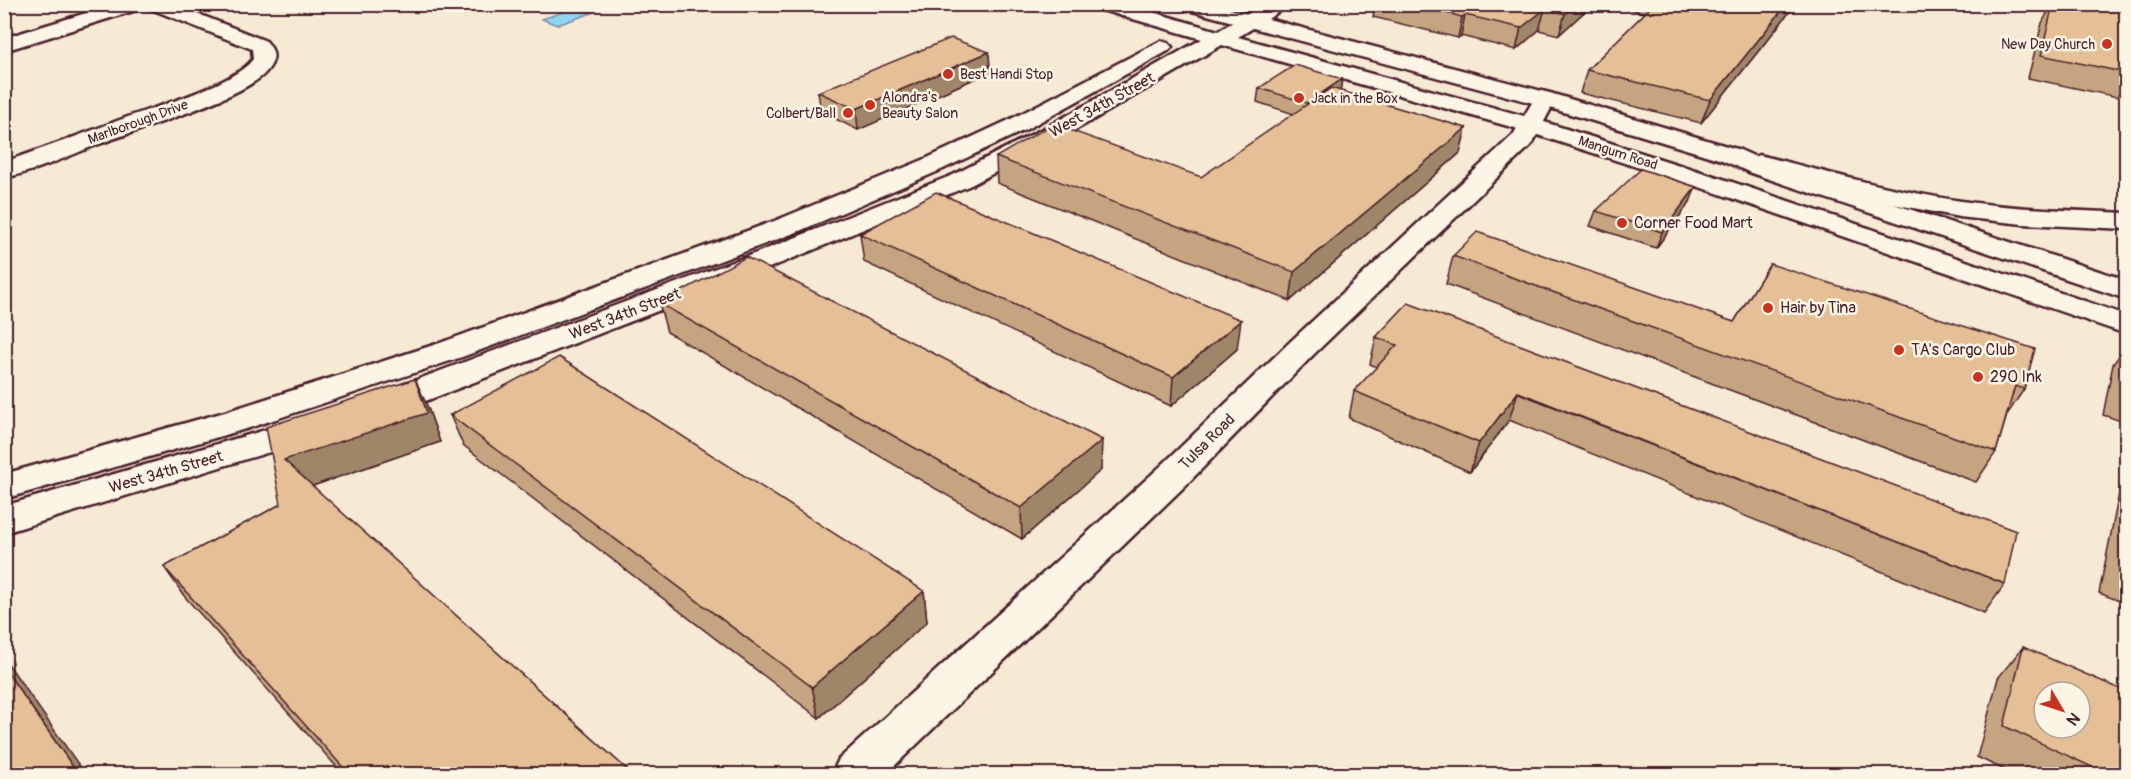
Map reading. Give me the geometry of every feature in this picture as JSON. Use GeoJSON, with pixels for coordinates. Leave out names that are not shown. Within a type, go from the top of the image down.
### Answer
{"type":"FeatureCollection","features":[{"type":"Feature","properties":{"kind":"main road"},"geometry":{"type":"LineString","coordinates":[[4,45],[138,4]]}},
{"type":"Feature","properties":{"kind":"main road","name":"Marlborough Drive"},"geometry":{"type":"LineString","coordinates":[[4,171],[215,92],[257,69],[264,59],[264,51],[259,45],[154,4]]}},
{"type":"Feature","properties":{"kind":"main road"},"geometry":{"type":"LineString","coordinates":[[1102,4],[1189,17]]}},
{"type":"Feature","properties":{"kind":"main road","name":"West 34th Street"},"geometry":{"type":"LineString","coordinates":[[4,487],[237,420],[451,350],[787,226],[932,165],[1017,125],[1189,17],[1251,22],[1280,4]]}},
{"type":"Feature","properties":{"kind":"main road","name":"West 34th Street"},"geometry":{"type":"LineString","coordinates":[[4,520],[345,418],[578,332],[962,180],[1062,128],[1227,19]]}},
{"type":"Feature","properties":{"kind":"main road","name":"Mangum Road"},"geometry":{"type":"LineString","coordinates":[[1227,19],[1538,112],[1731,155],[1865,190],[1990,214],[2127,221]]}},
{"type":"Feature","properties":{"kind":"main road","name":"Mangum Road"},"geometry":{"type":"LineString","coordinates":[[1251,22],[1538,112],[1711,183],[2127,325]]}},
{"type":"Feature","properties":{"kind":"main road","name":"Tulsa Road"},"geometry":{"type":"LineString","coordinates":[[855,774],[1175,474],[1302,348],[1522,139],[1538,112]]}},
{"type":"Feature","properties":{"kind":"main road","name":"Mangum Road"},"geometry":{"type":"LineString","coordinates":[[1731,155],[1771,171],[2127,290]]}},
{"type":"Feature","properties":{"kind":"main road"},"geometry":{"type":"LineString","coordinates":[[932,165],[962,180]]}},
{"type":"Feature","properties":{"kind":"water"},"geometry":{"type":"Polygon","coordinates":[[[564,5],[592,13],[557,25],[542,19],[563,12],[554,8],[564,5]]]}},
{"type":"Feature","properties":{"kind":"building"},"geometry":{"type":"Polygon","coordinates":[[[1411,4],[1575,4],[1565,14],[1545,9],[1521,28],[1465,15],[1462,17],[1411,4]]]}},
{"type":"Feature","properties":{"kind":"building"},"geometry":{"type":"Polygon","coordinates":[[[1654,4],[1787,4],[1710,100],[1587,70],[1654,4]]]}},
{"type":"Feature","properties":{"kind":"building"},"geometry":{"type":"Polygon","coordinates":[[[2053,4],[2127,4],[2127,73],[2041,55],[2053,4]]]}},
{"type":"Feature","properties":{"kind":"building"},"geometry":{"type":"Polygon","coordinates":[[[951,38],[989,52],[856,109],[818,92],[951,38]]]}},
{"type":"Feature","properties":{"kind":"building"},"geometry":{"type":"Polygon","coordinates":[[[1295,65],[1342,79],[1307,103],[1259,88],[1295,65]]]}},
{"type":"Feature","properties":{"kind":"building"},"geometry":{"type":"Polygon","coordinates":[[[1331,88],[1466,128],[1294,272],[996,157],[1053,124],[1201,177],[1331,88]]]}},
{"type":"Feature","properties":{"kind":"building"},"geometry":{"type":"Polygon","coordinates":[[[1641,169],[1696,187],[1662,232],[1596,211],[1641,169]]]}},
{"type":"Feature","properties":{"kind":"building"},"geometry":{"type":"Polygon","coordinates":[[[936,192],[1241,320],[1173,377],[860,234],[936,192]]]}},
{"type":"Feature","properties":{"kind":"building"},"geometry":{"type":"Polygon","coordinates":[[[1477,232],[1734,322],[1770,264],[2035,349],[2024,389],[2015,386],[1996,452],[1453,256],[1477,232]]]}},
{"type":"Feature","properties":{"kind":"building"},"geometry":{"type":"Polygon","coordinates":[[[746,257],[1102,440],[1021,508],[659,303],[746,257]]]}},
{"type":"Feature","properties":{"kind":"building"},"geometry":{"type":"Polygon","coordinates":[[[1408,303],[2016,531],[2005,584],[1518,392],[1479,443],[1354,391],[1397,345],[1376,337],[1408,303]]]}},
{"type":"Feature","properties":{"kind":"building"},"geometry":{"type":"Polygon","coordinates":[[[559,357],[924,591],[812,687],[450,415],[559,357]]]}},
{"type":"Feature","properties":{"kind":"building"},"geometry":{"type":"Polygon","coordinates":[[[2127,359],[2127,393],[2121,391],[2127,359]]]}},
{"type":"Feature","properties":{"kind":"building"},"geometry":{"type":"Polygon","coordinates":[[[415,379],[427,413],[284,460],[632,774],[349,774],[164,567],[281,504],[266,427],[415,379]]]}},
{"type":"Feature","properties":{"kind":"building"},"geometry":{"type":"Polygon","coordinates":[[[2127,532],[2127,570],[2120,567],[2127,532]]]}},
{"type":"Feature","properties":{"kind":"building"},"geometry":{"type":"Polygon","coordinates":[[[2023,647],[2127,692],[2127,774],[2107,774],[2034,740],[2092,740],[2092,680],[2032,680],[2032,739],[2004,726],[2023,647]]]}},
{"type":"Feature","properties":{"kind":"building"},"geometry":{"type":"Polygon","coordinates":[[[4,668],[78,774],[4,774],[4,668]]]}},
{"type":"Feature","properties":{"kind":"place","name":"New Day Church"},"geometry":{"type":"Point","coordinates":[2107,44]}},
{"type":"Feature","properties":{"kind":"place","name":"Best Handi Stop"},"geometry":{"type":"Point","coordinates":[948,74]}},
{"type":"Feature","properties":{"kind":"place","name":"Jack in the Box"},"geometry":{"type":"Point","coordinates":[1299,98]}},
{"type":"Feature","properties":{"kind":"place","name":"Alondra's Beauty Salon"},"geometry":{"type":"Point","coordinates":[870,105]}},
{"type":"Feature","properties":{"kind":"place","name":"Colbert/Ball"},"geometry":{"type":"Point","coordinates":[848,113]}},
{"type":"Feature","properties":{"kind":"place","name":"Corner Food Mart"},"geometry":{"type":"Point","coordinates":[1622,223]}},
{"type":"Feature","properties":{"kind":"place","name":"Hair by Tina"},"geometry":{"type":"Point","coordinates":[1768,308]}},
{"type":"Feature","properties":{"kind":"place","name":"TA's Cargo Club"},"geometry":{"type":"Point","coordinates":[1899,350]}},
{"type":"Feature","properties":{"kind":"place","name":"290 Ink"},"geometry":{"type":"Point","coordinates":[1978,377]}}]}
